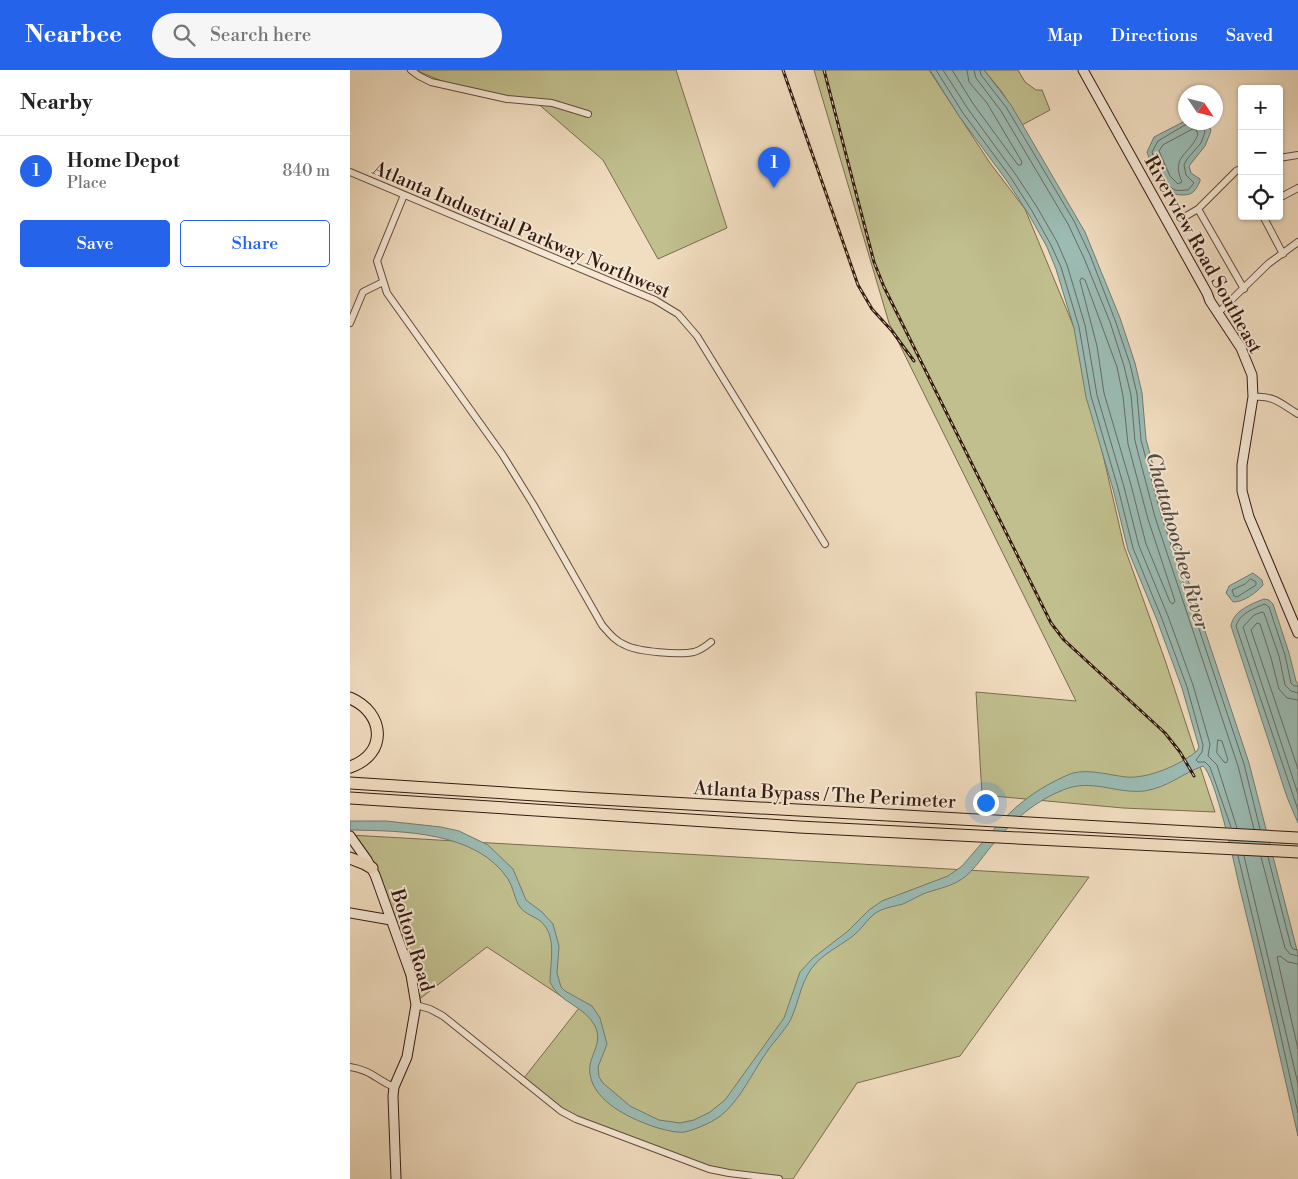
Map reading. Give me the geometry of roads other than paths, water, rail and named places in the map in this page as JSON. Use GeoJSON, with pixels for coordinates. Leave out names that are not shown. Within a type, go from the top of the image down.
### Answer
{"type":"FeatureCollection","features":[{"type":"Feature","properties":{"kind":"highway"},"geometry":{"type":"LineString","coordinates":[[350,698],[360,703],[371,713],[378,733],[375,746],[367,758],[350,767]]}},
{"type":"Feature","properties":{"kind":"highway","name":"Atlanta Bypass / The Perimeter"},"geometry":{"type":"LineString","coordinates":[[350,783],[1298,838]]}},
{"type":"Feature","properties":{"kind":"highway","name":"Atlanta Bypass / The Perimeter"},"geometry":{"type":"LineString","coordinates":[[350,798],[799,827],[1298,852]]}},
{"type":"Feature","properties":{"kind":"highway"},"geometry":{"type":"LineString","coordinates":[[350,858],[372,868]]}},
{"type":"Feature","properties":{"kind":"street","name":"Riverview Road Southeast"},"geometry":{"type":"LineString","coordinates":[[1083,70],[1218,313],[1241,348],[1248,364],[1253,385],[1253,397],[1242,464],[1242,491],[1249,517],[1298,633]]}},
{"type":"Feature","properties":{"kind":"street"},"geometry":{"type":"LineString","coordinates":[[413,72],[432,82],[507,99],[552,103],[588,114]]}},
{"type":"Feature","properties":{"kind":"street"},"geometry":{"type":"LineString","coordinates":[[1283,157],[1298,155]]}},
{"type":"Feature","properties":{"kind":"street"},"geometry":{"type":"LineString","coordinates":[[1182,219],[1198,209],[1238,171]]}},
{"type":"Feature","properties":{"kind":"street","name":"Atlanta Industrial Parkway Northwest"},"geometry":{"type":"LineString","coordinates":[[350,172],[649,298],[667,306],[678,314],[700,340],[825,544]]}},
{"type":"Feature","properties":{"kind":"street"},"geometry":{"type":"LineString","coordinates":[[1283,196],[1298,188]]}},
{"type":"Feature","properties":{"kind":"street"},"geometry":{"type":"LineString","coordinates":[[404,195],[376,261],[387,293],[502,454],[609,634],[624,645],[644,651],[692,652],[703,649],[711,642]]}},
{"type":"Feature","properties":{"kind":"street"},"geometry":{"type":"LineString","coordinates":[[1198,209],[1244,289]]}},
{"type":"Feature","properties":{"kind":"street"},"geometry":{"type":"LineString","coordinates":[[1265,220],[1283,254]]}},
{"type":"Feature","properties":{"kind":"street"},"geometry":{"type":"LineString","coordinates":[[1218,313],[1268,264],[1298,242]]}},
{"type":"Feature","properties":{"kind":"street"},"geometry":{"type":"LineString","coordinates":[[350,323],[363,292],[383,282]]}},
{"type":"Feature","properties":{"kind":"street"},"geometry":{"type":"LineString","coordinates":[[1253,397],[1265,396],[1271,398],[1298,414]]}},
{"type":"Feature","properties":{"kind":"street","name":"Bolton Road"},"geometry":{"type":"LineString","coordinates":[[351,837],[372,868],[411,974],[416,1005],[407,1058],[394,1087],[392,1104],[396,1179]]}},
{"type":"Feature","properties":{"kind":"street"},"geometry":{"type":"LineString","coordinates":[[350,913],[391,920]]}},
{"type":"Feature","properties":{"kind":"street"},"geometry":{"type":"LineString","coordinates":[[416,1005],[430,1009],[443,1016],[547,1101],[576,1119],[709,1169],[779,1179]]}},
{"type":"Feature","properties":{"kind":"street"},"geometry":{"type":"LineString","coordinates":[[350,1067],[369,1072],[394,1087]]}},
{"type":"Feature","properties":{"kind":"water"},"geometry":{"type":"Polygon","coordinates":[[[930,70],[984,70],[1011,105],[1085,232],[1120,318],[1135,363],[1142,393],[1146,439],[1166,514],[1249,763],[1298,954],[1298,1136],[1224,822],[1213,786],[1203,766],[1168,784],[1144,791],[1084,786],[1073,787],[1053,794],[1035,805],[1018,819],[962,879],[903,904],[877,912],[854,935],[826,954],[812,968],[804,982],[791,1019],[767,1051],[731,1106],[712,1121],[685,1132],[658,1128],[637,1120],[616,1109],[599,1094],[590,1074],[591,1062],[598,1039],[595,1026],[591,1019],[559,995],[554,989],[550,982],[552,949],[549,933],[539,920],[522,910],[508,879],[494,863],[477,851],[436,837],[392,831],[350,830],[350,821],[386,821],[441,827],[459,831],[488,845],[513,869],[526,900],[542,912],[553,924],[559,946],[557,973],[561,987],[592,1006],[600,1018],[607,1044],[598,1067],[599,1077],[603,1083],[630,1106],[659,1120],[680,1123],[694,1120],[710,1112],[725,1100],[784,1018],[800,972],[813,958],[848,931],[869,910],[882,901],[948,876],[962,866],[1015,808],[1040,789],[1060,779],[1079,772],[1126,777],[1144,776],[1173,766],[1197,751],[1199,747],[1182,688],[1128,550],[1113,489],[1086,397],[1074,328],[1056,269],[1047,247],[1028,213],[959,116],[930,70]]]}},
{"type":"Feature","properties":{"kind":"water"},"geometry":{"type":"Polygon","coordinates":[[[1178,125],[1178,130],[1211,130],[1205,146],[1189,166],[1191,173],[1200,179],[1194,191],[1183,195],[1176,194],[1169,191],[1159,180],[1147,152],[1154,137],[1178,125]]]}},
{"type":"Feature","properties":{"kind":"water"},"geometry":{"type":"Polygon","coordinates":[[[1253,573],[1262,580],[1263,585],[1249,596],[1233,602],[1226,593],[1229,586],[1253,573]]]}},
{"type":"Feature","properties":{"kind":"water"},"geometry":{"type":"Polygon","coordinates":[[[1264,599],[1269,600],[1273,604],[1298,684],[1298,823],[1287,797],[1231,626],[1232,621],[1239,612],[1264,599]]]}},
{"type":"Feature","properties":{"kind":"railway"},"geometry":{"type":"LineString","coordinates":[[783,70],[858,285],[872,309],[892,331],[914,361]]}},
{"type":"Feature","properties":{"kind":"railway"},"geometry":{"type":"LineString","coordinates":[[824,70],[874,262],[884,287],[1051,623],[1064,640],[1165,733],[1180,752],[1194,776]]}},
{"type":"Feature","properties":{"kind":"place","name":"Home Depot"},"geometry":{"type":"Point","coordinates":[774,188]}},
{"type":"Feature","properties":{"kind":"water label","name":"Chattahoochee River"},"geometry":{"type":"Point","coordinates":[1178,541]}}]}
